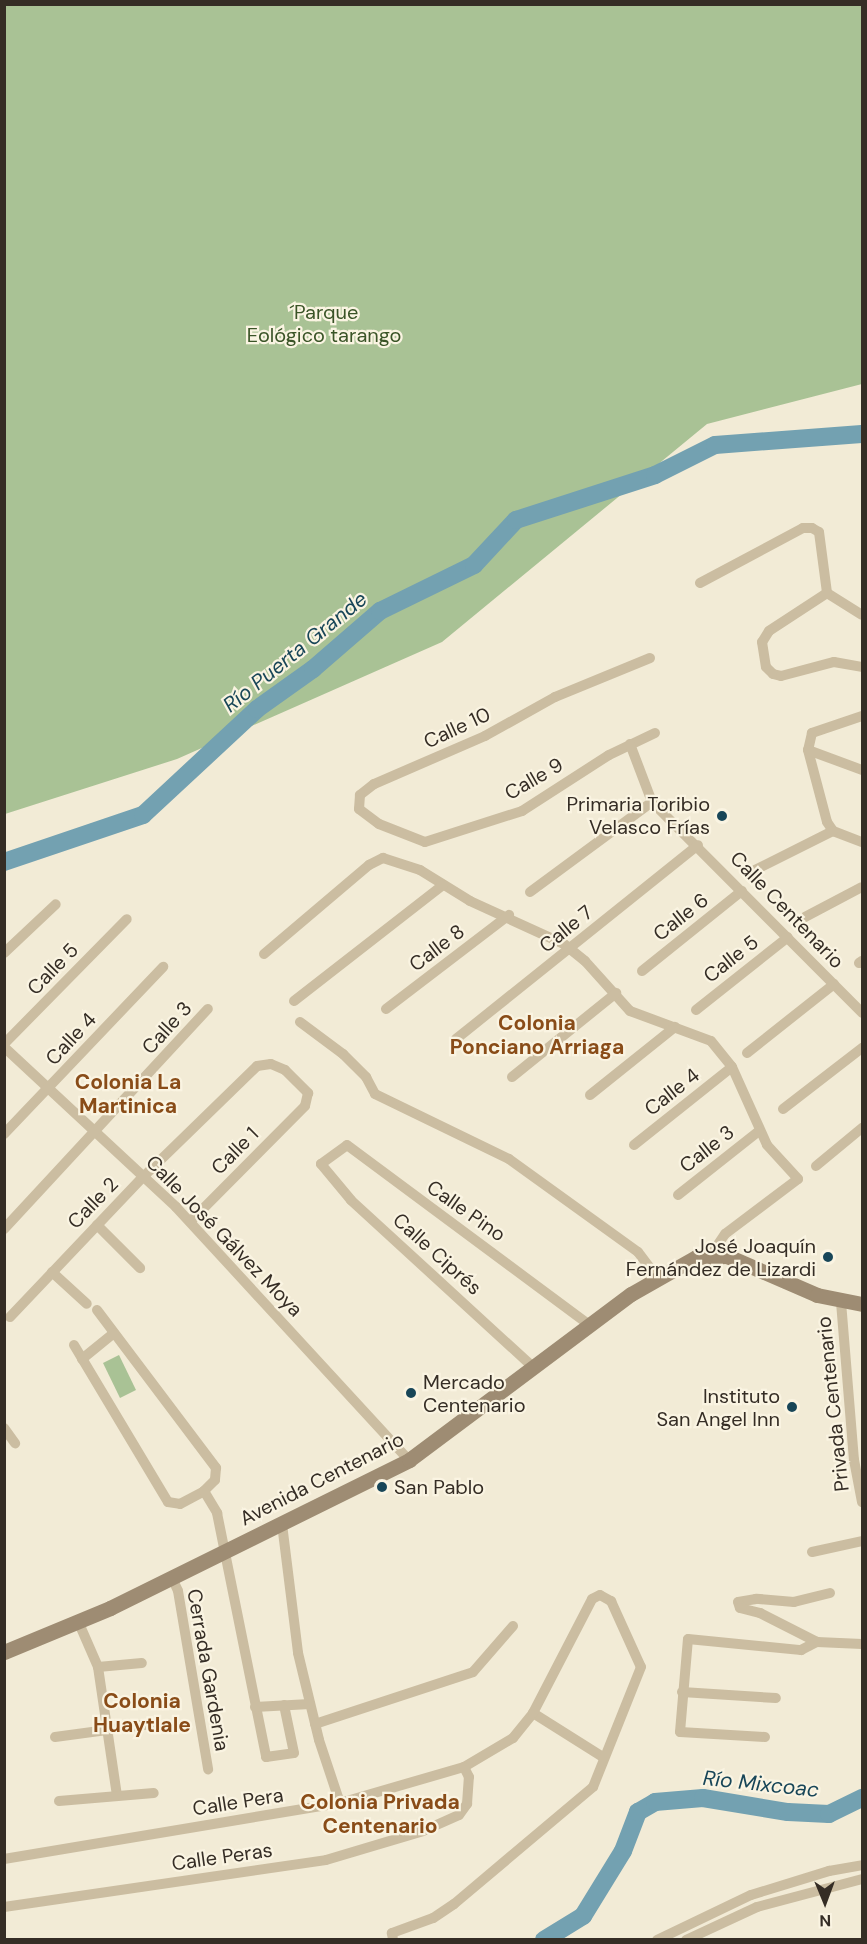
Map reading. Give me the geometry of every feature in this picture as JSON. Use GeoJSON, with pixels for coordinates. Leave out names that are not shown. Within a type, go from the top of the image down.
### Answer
{"type":"FeatureCollection","features":[{"type":"Feature","properties":{"kind":"main road","name":"Avenida Centenario"},"geometry":{"type":"LineString","coordinates":[[8,1648],[78,1621],[171,1578],[409,1460],[589,1324],[654,1278],[696,1257],[711,1255],[741,1260],[841,1302],[862,1304]]}},
{"type":"Feature","properties":{"kind":"street"},"geometry":{"type":"LineString","coordinates":[[700,583],[803,528],[819,532],[827,593]]}},
{"type":"Feature","properties":{"kind":"street"},"geometry":{"type":"LineString","coordinates":[[827,593],[862,615]]}},
{"type":"Feature","properties":{"kind":"street"},"geometry":{"type":"LineString","coordinates":[[827,593],[770,631],[762,642],[766,666],[773,674],[782,676],[834,662],[862,667]]}},
{"type":"Feature","properties":{"kind":"street","name":"Calle 10"},"geometry":{"type":"LineString","coordinates":[[425,842],[363,815],[360,795],[374,784],[485,736],[555,697],[650,658]]}},
{"type":"Feature","properties":{"kind":"street"},"geometry":{"type":"LineString","coordinates":[[833,831],[808,750],[812,733],[862,716]]}},
{"type":"Feature","properties":{"kind":"street","name":"Calle 9"},"geometry":{"type":"LineString","coordinates":[[425,842],[522,811],[630,744],[655,734]]}},
{"type":"Feature","properties":{"kind":"street","name":"Calle Centenario"},"geometry":{"type":"LineString","coordinates":[[630,744],[652,802],[698,845],[862,1013]]}},
{"type":"Feature","properties":{"kind":"street"},"geometry":{"type":"LineString","coordinates":[[808,750],[862,770]]}},
{"type":"Feature","properties":{"kind":"street"},"geometry":{"type":"LineString","coordinates":[[530,892],[652,802]]}},
{"type":"Feature","properties":{"kind":"street"},"geometry":{"type":"LineString","coordinates":[[755,870],[833,831],[862,842]]}},
{"type":"Feature","properties":{"kind":"street","name":"Calle 7"},"geometry":{"type":"LineString","coordinates":[[456,1039],[572,949],[698,845]]}},
{"type":"Feature","properties":{"kind":"street"},"geometry":{"type":"LineString","coordinates":[[264,954],[369,865],[383,858],[420,870],[470,901],[509,915],[572,949],[616,993],[630,1011],[711,1041],[732,1067],[759,1131],[798,1179],[725,1234],[711,1255]]}},
{"type":"Feature","properties":{"kind":"street"},"geometry":{"type":"LineString","coordinates":[[294,1001],[443,885]]}},
{"type":"Feature","properties":{"kind":"street"},"geometry":{"type":"LineString","coordinates":[[805,917],[862,887]]}},
{"type":"Feature","properties":{"kind":"street","name":"Calle 6"},"geometry":{"type":"LineString","coordinates":[[642,971],[742,891]]}},
{"type":"Feature","properties":{"kind":"street"},"geometry":{"type":"LineString","coordinates":[[4,953],[56,903]]}},
{"type":"Feature","properties":{"kind":"street","name":"Calle 8"},"geometry":{"type":"LineString","coordinates":[[386,1009],[509,915]]}},
{"type":"Feature","properties":{"kind":"street","name":"Calle 5"},"geometry":{"type":"LineString","coordinates":[[4,1045],[127,919]]}},
{"type":"Feature","properties":{"kind":"street","name":"Calle 5"},"geometry":{"type":"LineString","coordinates":[[696,1010],[788,937]]}},
{"type":"Feature","properties":{"kind":"street","name":"Calle 4"},"geometry":{"type":"LineString","coordinates":[[4,1134],[163,967]]}},
{"type":"Feature","properties":{"kind":"street"},"geometry":{"type":"LineString","coordinates":[[747,1053],[834,984]]}},
{"type":"Feature","properties":{"kind":"street"},"geometry":{"type":"LineString","coordinates":[[512,1077],[616,993]]}},
{"type":"Feature","properties":{"kind":"street","name":"Calle 3"},"geometry":{"type":"LineString","coordinates":[[4,1229],[208,1010]]}},
{"type":"Feature","properties":{"kind":"street"},"geometry":{"type":"LineString","coordinates":[[300,1022],[343,1054],[366,1077],[375,1094],[508,1159],[638,1252],[654,1278]]}},
{"type":"Feature","properties":{"kind":"street"},"geometry":{"type":"LineString","coordinates":[[590,1095],[675,1027]]}},
{"type":"Feature","properties":{"kind":"street","name":"Calle José Gálvez Moya"},"geometry":{"type":"LineString","coordinates":[[4,1045],[190,1222],[409,1460]]}},
{"type":"Feature","properties":{"kind":"street"},"geometry":{"type":"LineString","coordinates":[[783,1109],[862,1048]]}},
{"type":"Feature","properties":{"kind":"street","name":"Calle 1"},"geometry":{"type":"LineString","coordinates":[[190,1222],[306,1106],[308,1093],[285,1070],[272,1064],[257,1066]]}},
{"type":"Feature","properties":{"kind":"street","name":"Calle 2"},"geometry":{"type":"LineString","coordinates":[[10,1317],[143,1177],[257,1066]]}},
{"type":"Feature","properties":{"kind":"street","name":"Calle 4"},"geometry":{"type":"LineString","coordinates":[[634,1144],[732,1067]]}},
{"type":"Feature","properties":{"kind":"street"},"geometry":{"type":"LineString","coordinates":[[816,1166],[862,1128]]}},
{"type":"Feature","properties":{"kind":"street","name":"Calle 3"},"geometry":{"type":"LineString","coordinates":[[678,1195],[759,1131]]}},
{"type":"Feature","properties":{"kind":"street","name":"Calle Pino"},"geometry":{"type":"LineString","coordinates":[[321,1164],[347,1145],[589,1324]]}},
{"type":"Feature","properties":{"kind":"street","name":"Calle Ciprés"},"geometry":{"type":"LineString","coordinates":[[321,1164],[351,1200],[533,1367]]}},
{"type":"Feature","properties":{"kind":"street"},"geometry":{"type":"LineString","coordinates":[[96,1225],[140,1268]]}},
{"type":"Feature","properties":{"kind":"street"},"geometry":{"type":"LineString","coordinates":[[52,1272],[92,1307],[114,1332],[216,1468],[215,1480],[204,1491],[180,1504],[168,1502],[74,1344]]}},
{"type":"Feature","properties":{"kind":"street","name":"Privada Centenario"},"geometry":{"type":"LineString","coordinates":[[841,1302],[854,1460],[862,1502]]}},
{"type":"Feature","properties":{"kind":"street"},"geometry":{"type":"LineString","coordinates":[[82,1359],[114,1332]]}},
{"type":"Feature","properties":{"kind":"street"},"geometry":{"type":"LineString","coordinates":[[4,1428],[15,1443]]}},
{"type":"Feature","properties":{"kind":"street"},"geometry":{"type":"LineString","coordinates":[[204,1491],[217,1513],[266,1757],[294,1753],[284,1705]]}},
{"type":"Feature","properties":{"kind":"street"},"geometry":{"type":"LineString","coordinates":[[282,1524],[298,1653],[315,1724],[340,1803]]}},
{"type":"Feature","properties":{"kind":"street"},"geometry":{"type":"LineString","coordinates":[[812,1552],[862,1541]]}},
{"type":"Feature","properties":{"kind":"street","name":"Cerrada Gardenia"},"geometry":{"type":"LineString","coordinates":[[171,1578],[178,1591],[208,1769]]}},
{"type":"Feature","properties":{"kind":"street"},"geometry":{"type":"LineString","coordinates":[[830,1593],[794,1602],[756,1599],[738,1602],[740,1608],[760,1613],[817,1642],[862,1644]]}},
{"type":"Feature","properties":{"kind":"street","name":"Calle Pera"},"geometry":{"type":"LineString","coordinates":[[4,1859],[340,1803],[464,1767],[513,1738],[533,1713],[592,1599],[600,1596],[611,1601],[641,1667],[603,1757]]}},
{"type":"Feature","properties":{"kind":"street"},"geometry":{"type":"LineString","coordinates":[[78,1621],[98,1667],[117,1796]]}},
{"type":"Feature","properties":{"kind":"street"},"geometry":{"type":"LineString","coordinates":[[315,1724],[473,1672],[513,1626]]}},
{"type":"Feature","properties":{"kind":"street"},"geometry":{"type":"LineString","coordinates":[[765,1737],[680,1732],[688,1639],[805,1650],[817,1642]]}},
{"type":"Feature","properties":{"kind":"street"},"geometry":{"type":"LineString","coordinates":[[98,1667],[142,1663]]}},
{"type":"Feature","properties":{"kind":"street"},"geometry":{"type":"LineString","coordinates":[[682,1692],[776,1698]]}},
{"type":"Feature","properties":{"kind":"street"},"geometry":{"type":"LineString","coordinates":[[255,1707],[310,1704]]}},
{"type":"Feature","properties":{"kind":"street"},"geometry":{"type":"LineString","coordinates":[[392,1936],[433,1918],[454,1904],[491,1869],[575,1805],[593,1786],[603,1757],[533,1713]]}},
{"type":"Feature","properties":{"kind":"street"},"geometry":{"type":"LineString","coordinates":[[55,1737],[151,1724]]}},
{"type":"Feature","properties":{"kind":"street","name":"Calle Peras"},"geometry":{"type":"LineString","coordinates":[[4,1907],[326,1860],[423,1831],[459,1815],[467,1804],[469,1777],[464,1767]]}},
{"type":"Feature","properties":{"kind":"street"},"geometry":{"type":"LineString","coordinates":[[59,1802],[154,1793]]}},
{"type":"Feature","properties":{"kind":"street"},"geometry":{"type":"LineString","coordinates":[[657,1940],[752,1895],[829,1871],[862,1865]]}},
{"type":"Feature","properties":{"kind":"street"},"geometry":{"type":"LineString","coordinates":[[686,1940],[757,1907],[862,1879]]}},
{"type":"Feature","properties":{"kind":"green space","name":"´Parque Eológico tarango"},"geometry":{"type":"Polygon","coordinates":[[[5,4],[862,5],[862,384],[707,424],[442,642],[177,759],[5,814],[5,4]]]}},
{"type":"Feature","properties":{"kind":"green space"},"geometry":{"type":"Polygon","coordinates":[[[119,1355],[136,1390],[120,1398],[103,1363],[119,1355]]]}},
{"type":"Feature","properties":{"kind":"waterway","name":"Río Puerta Grande"},"geometry":{"type":"LineString","coordinates":[[4,862],[143,815],[257,709],[313,669],[380,611],[474,565],[516,520],[655,475],[715,445],[862,434]]}},
{"type":"Feature","properties":{"kind":"waterway","name":"Río Mixcoac"},"geometry":{"type":"LineString","coordinates":[[544,1940],[583,1916],[623,1851],[638,1812],[655,1802],[703,1798],[788,1812],[829,1814],[862,1798]]}},
{"type":"Feature","properties":{"kind":"place","name":"Primaria Toribio Velasco Frías"},"geometry":{"type":"Point","coordinates":[722,816]}},
{"type":"Feature","properties":{"kind":"place","name":"José Joaquín Fernández de Lizardi"},"geometry":{"type":"Point","coordinates":[828,1257]}},
{"type":"Feature","properties":{"kind":"place","name":"Mercado Centenario"},"geometry":{"type":"Point","coordinates":[411,1393]}},
{"type":"Feature","properties":{"kind":"place","name":"Instituto San Angel Inn"},"geometry":{"type":"Point","coordinates":[792,1407]}},
{"type":"Feature","properties":{"kind":"place","name":"San Pablo"},"geometry":{"type":"Point","coordinates":[382,1487]}},
{"type":"Feature","properties":{"kind":"district","name":"Colonia Ponciano Arriaga"},"geometry":{"type":"Point","coordinates":[537,1035]}},
{"type":"Feature","properties":{"kind":"district","name":"Colonia La Martinica"},"geometry":{"type":"Point","coordinates":[128,1094]}},
{"type":"Feature","properties":{"kind":"district","name":"Colonia Huaytlale"},"geometry":{"type":"Point","coordinates":[142,1713]}},
{"type":"Feature","properties":{"kind":"district","name":"Colonia Privada Centenario"},"geometry":{"type":"Point","coordinates":[380,1814]}}]}
